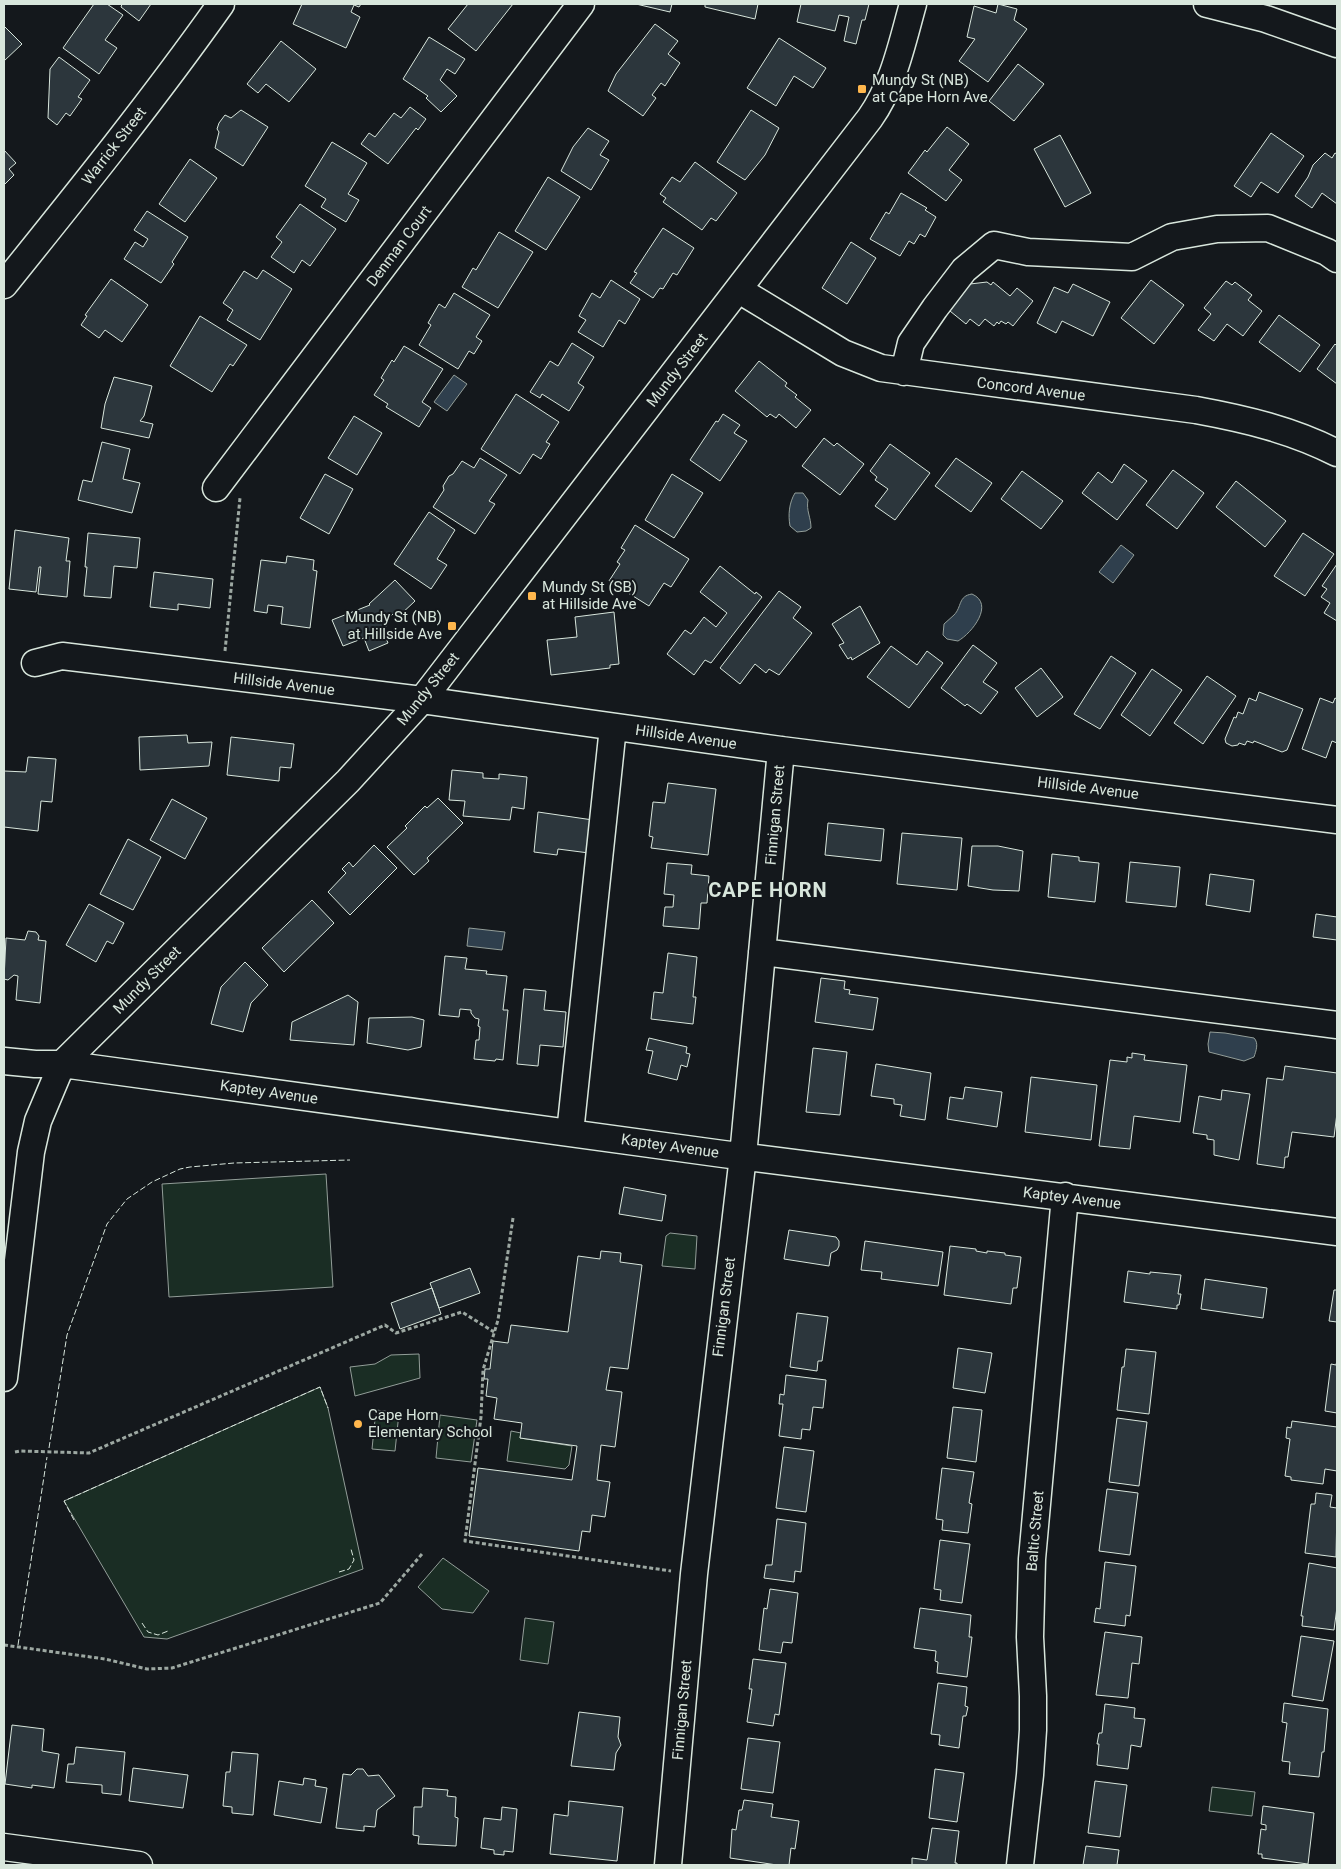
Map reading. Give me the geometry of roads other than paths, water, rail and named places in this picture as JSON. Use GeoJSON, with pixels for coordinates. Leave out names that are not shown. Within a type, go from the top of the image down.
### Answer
{"type":"FeatureCollection","features":[{"type":"Feature","properties":{"kind":"street","name":"Warrick Street"},"geometry":{"type":"LineString","coordinates":[[4,285],[84,185],[222,4]]}},
{"type":"Feature","properties":{"kind":"street","name":"Denman Court"},"geometry":{"type":"LineString","coordinates":[[228,489],[581,4]]}},
{"type":"Feature","properties":{"kind":"street","name":"Mundy Street"},"geometry":{"type":"LineString","coordinates":[[4,1378],[31,1152],[38,1120],[62,1064],[348,781],[422,700],[864,126],[880,103],[891,79],[913,4]]}},
{"type":"Feature","properties":{"kind":"street"},"geometry":{"type":"LineString","coordinates":[[1207,4],[1266,19],[1337,44]]}},
{"type":"Feature","properties":{"kind":"street"},"geometry":{"type":"LineString","coordinates":[[904,372],[911,342],[935,308],[964,270],[994,245],[1028,252],[1132,257],[1172,237],[1217,229],[1268,228],[1327,252],[1337,259]]}},
{"type":"Feature","properties":{"kind":"street","name":"Concord Avenue"},"geometry":{"type":"LineString","coordinates":[[739,290],[842,353],[880,368],[1212,413],[1260,423],[1294,434],[1337,453]]}},
{"type":"Feature","properties":{"kind":"street","name":"Hillside Avenue"},"geometry":{"type":"LineString","coordinates":[[35,663],[62,656],[422,700],[781,750],[1337,820]]}},
{"type":"Feature","properties":{"kind":"street"},"geometry":{"type":"LineString","coordinates":[[570,1133],[613,727]]}},
{"type":"Feature","properties":{"kind":"street","name":"Finnigan Street"},"geometry":{"type":"LineString","coordinates":[[668,1865],[694,1574],[743,1156],[781,750]]}},
{"type":"Feature","properties":{"kind":"street"},"geometry":{"type":"LineString","coordinates":[[762,952],[1337,1025]]}},
{"type":"Feature","properties":{"kind":"street","name":"Kaptey Avenue"},"geometry":{"type":"LineString","coordinates":[[4,1061],[62,1064],[743,1156],[1337,1232]]}},
{"type":"Feature","properties":{"kind":"street","name":"Baltic Street"},"geometry":{"type":"LineString","coordinates":[[1020,1865],[1030,1775],[1032,1730],[1033,1696],[1030,1637],[1032,1559],[1065,1196]]}},
{"type":"Feature","properties":{"kind":"street"},"geometry":{"type":"LineString","coordinates":[[4,1847],[139,1865]]}},
{"type":"Feature","properties":{"kind":"water"},"geometry":{"type":"Polygon","coordinates":[[[454,375],[467,384],[447,411],[434,402],[454,375]]]}},
{"type":"Feature","properties":{"kind":"water"},"geometry":{"type":"Polygon","coordinates":[[[795,493],[803,493],[808,500],[811,528],[806,531],[797,532],[790,526],[791,501],[795,493]]]}},
{"type":"Feature","properties":{"kind":"water"},"geometry":{"type":"Polygon","coordinates":[[[1121,545],[1134,555],[1113,583],[1099,572],[1121,545]]]}},
{"type":"Feature","properties":{"kind":"water"},"geometry":{"type":"Polygon","coordinates":[[[972,594],[979,599],[981,604],[979,618],[969,632],[958,641],[947,639],[943,635],[944,624],[954,615],[962,599],[972,594]]]}},
{"type":"Feature","properties":{"kind":"water"},"geometry":{"type":"Polygon","coordinates":[[[469,928],[505,932],[502,950],[467,946],[469,928]]]}},
{"type":"Feature","properties":{"kind":"water"},"geometry":{"type":"Polygon","coordinates":[[[1210,1032],[1254,1038],[1257,1045],[1254,1057],[1244,1061],[1209,1052],[1210,1032]]]}},
{"type":"Feature","properties":{"kind":"place","name":"Mundy St (NB) at Cape Horn Ave"},"geometry":{"type":"Point","coordinates":[862,89]}},
{"type":"Feature","properties":{"kind":"place","name":"Mundy St (SB) at Hillside Ave"},"geometry":{"type":"Point","coordinates":[532,596]}},
{"type":"Feature","properties":{"kind":"place","name":"Mundy St (NB) at Hillside Ave"},"geometry":{"type":"Point","coordinates":[452,626]}},
{"type":"Feature","properties":{"kind":"place","name":"Cape Horn Elementary School"},"geometry":{"type":"Point","coordinates":[358,1424]}},
{"type":"Feature","properties":{"kind":"district","name":"CAPE HORN"},"geometry":{"type":"Point","coordinates":[768,890]}}]}
